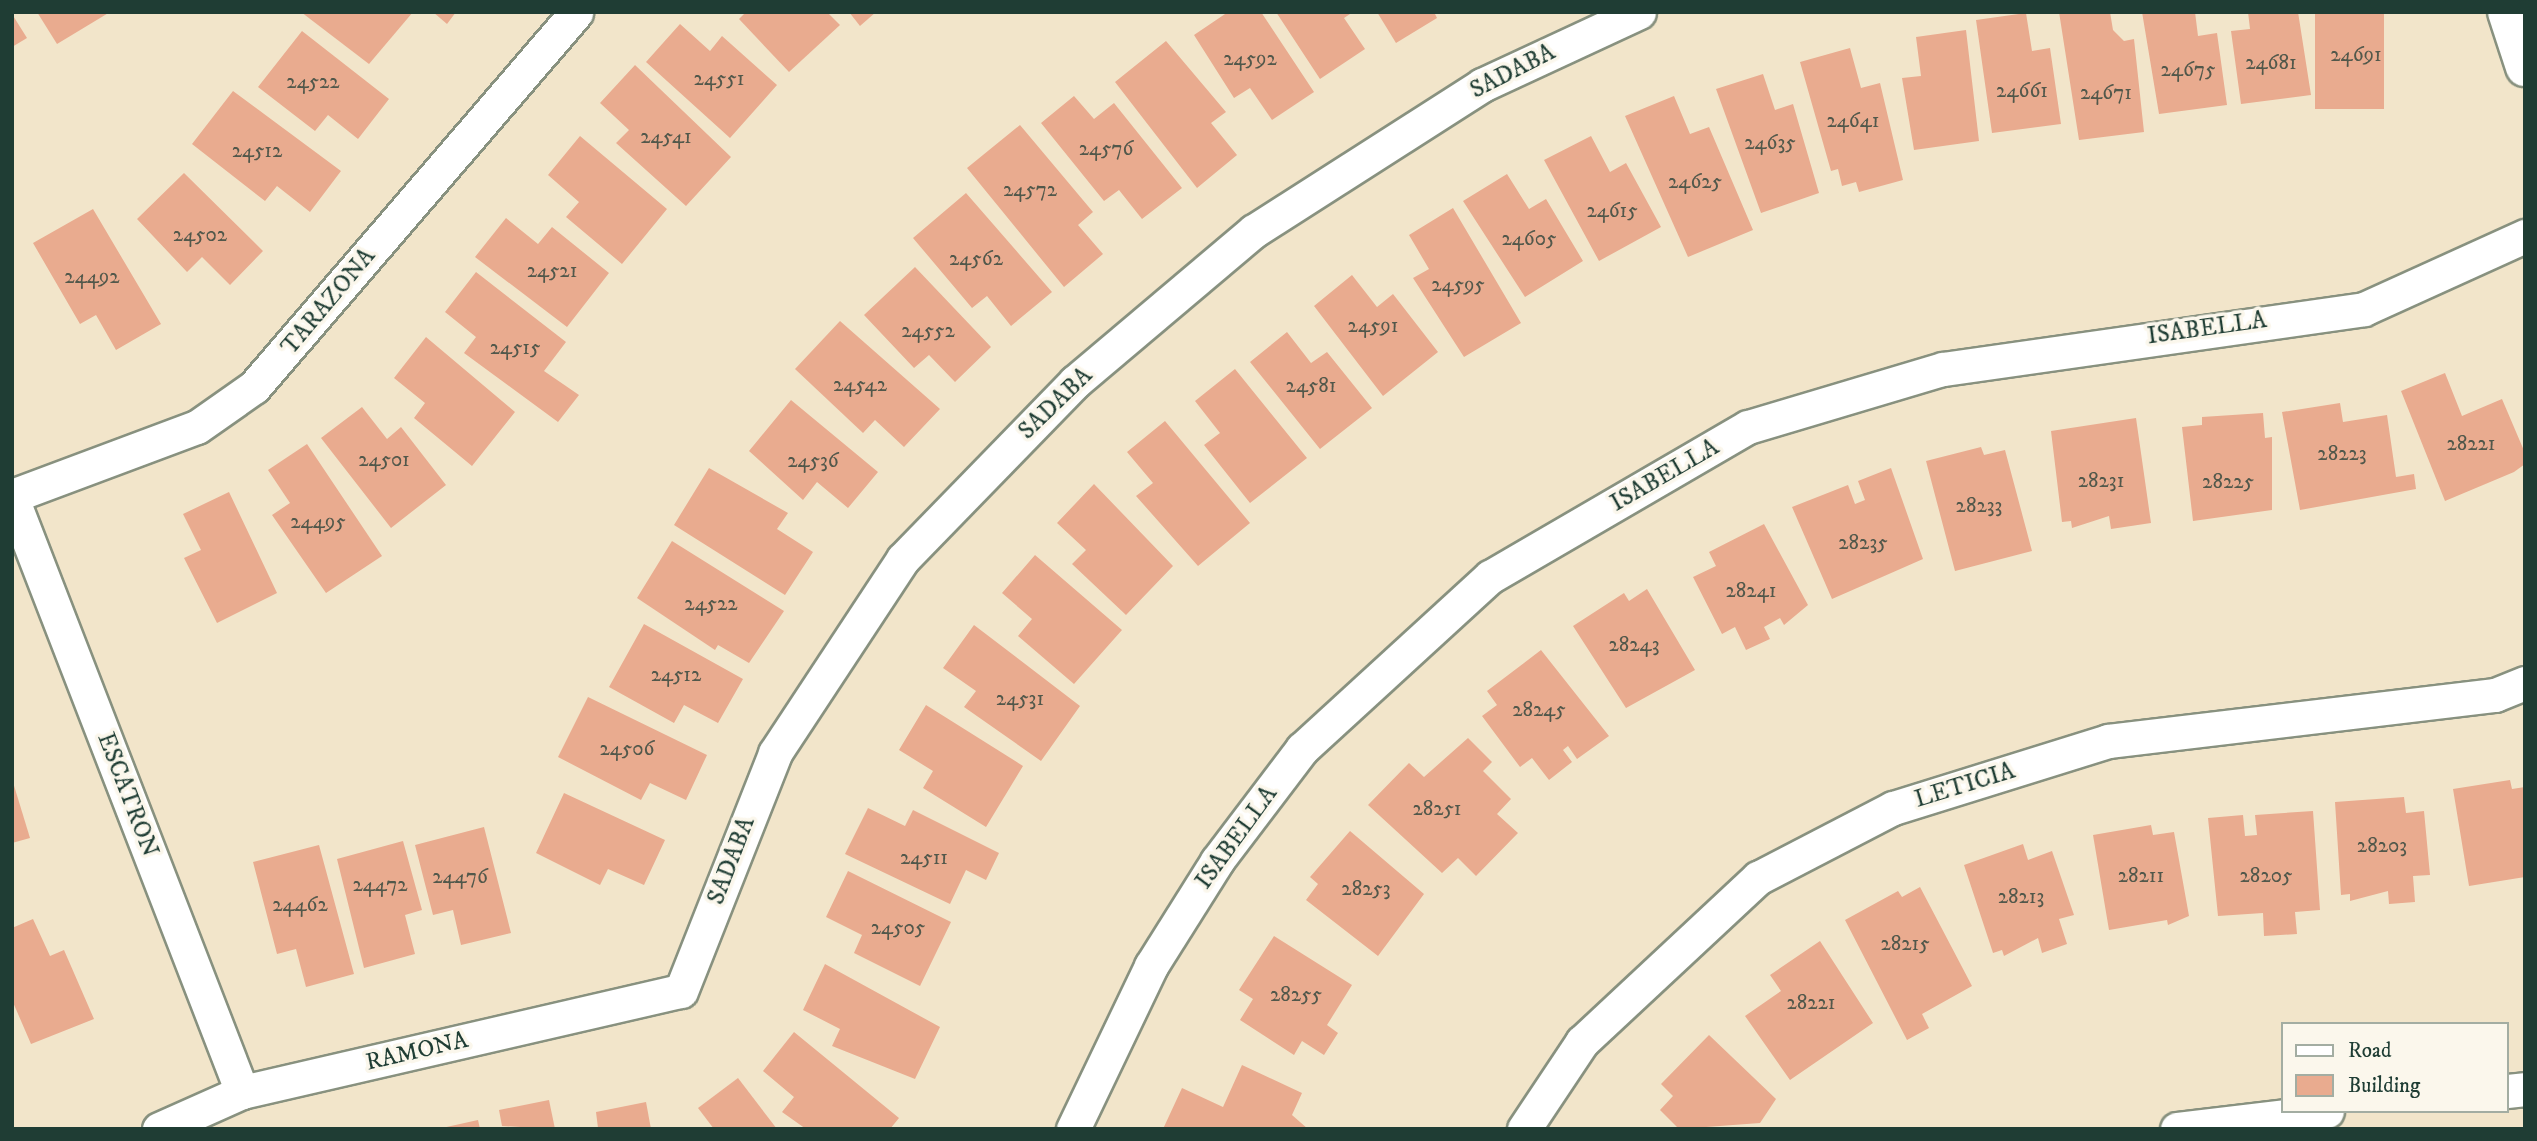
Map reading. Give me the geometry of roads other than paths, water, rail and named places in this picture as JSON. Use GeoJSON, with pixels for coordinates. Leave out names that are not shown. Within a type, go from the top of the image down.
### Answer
{"type":"FeatureCollection","features":[{"type":"Feature","properties":{"kind":"street","name":"TARAZONA"},"geometry":{"type":"LineString","coordinates":[[12,497],[197,427],[254,387],[576,12]]}},
{"type":"Feature","properties":{"kind":"street","name":"SADABA"},"geometry":{"type":"LineString","coordinates":[[681,991],[775,753],[902,559],[1065,392],[1254,231],[1482,85],[1639,12]]}},
{"type":"Feature","properties":{"kind":"street"},"geometry":{"type":"LineString","coordinates":[[2507,12],[2525,67]]}},
{"type":"Feature","properties":{"kind":"street","name":"ISABELLA"},"geometry":{"type":"LineString","coordinates":[[1073,1129],[1151,966],[1217,861],[1302,749],[1490,577],[1748,428],[1943,369],[2364,309],[2525,236]]}},
{"type":"Feature","properties":{"kind":"street","name":"ESCATRON"},"geometry":{"type":"LineString","coordinates":[[12,497],[242,1092]]}},
{"type":"Feature","properties":{"kind":"street","name":"LETICIA"},"geometry":{"type":"LineString","coordinates":[[1524,1129],[1582,1042],[1758,878],[1893,808],[2108,741],[2495,695],[2525,683]]}},
{"type":"Feature","properties":{"kind":"street","name":"RAMONA"},"geometry":{"type":"LineString","coordinates":[[159,1129],[242,1092],[681,991]]}},
{"type":"Feature","properties":{"kind":"street"},"geometry":{"type":"LineString","coordinates":[[2177,1129],[2310,1113]]}}]}
